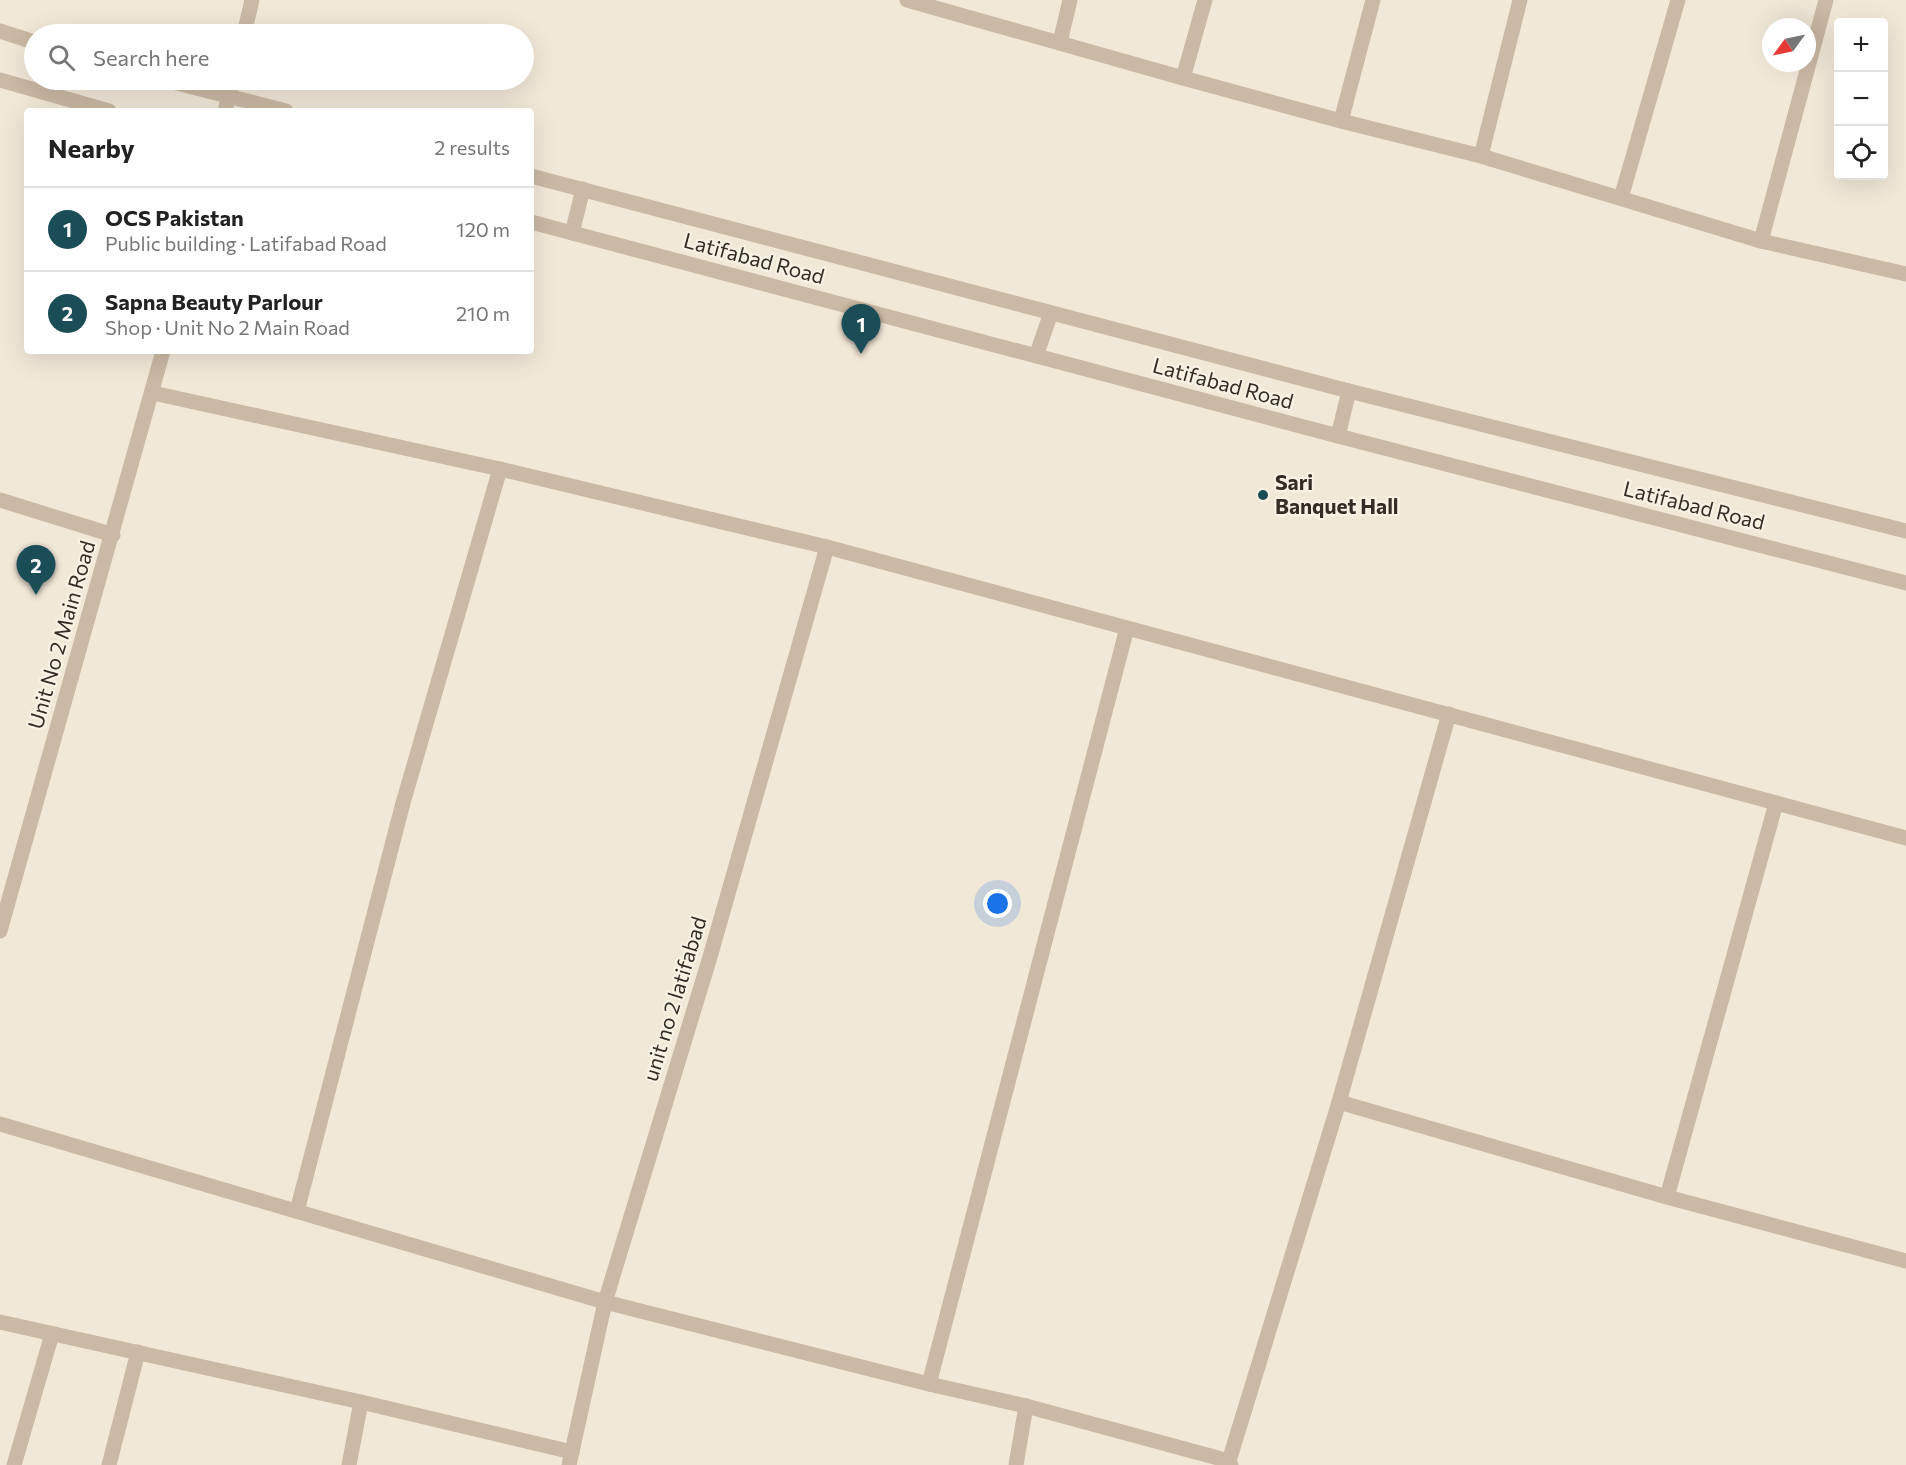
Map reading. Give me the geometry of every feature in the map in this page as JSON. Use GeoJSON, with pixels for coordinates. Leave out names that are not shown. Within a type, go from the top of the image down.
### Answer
{"type":"FeatureCollection","features":[{"type":"Feature","properties":{"kind":"street"},"geometry":{"type":"LineString","coordinates":[[246,24],[252,0]]}},
{"type":"Feature","properties":{"kind":"street"},"geometry":{"type":"LineString","coordinates":[[1060,42],[1070,0]]}},
{"type":"Feature","properties":{"kind":"street"},"geometry":{"type":"LineString","coordinates":[[1183,78],[1205,0]]}},
{"type":"Feature","properties":{"kind":"street"},"geometry":{"type":"LineString","coordinates":[[1341,121],[1373,0]]}},
{"type":"Feature","properties":{"kind":"street"},"geometry":{"type":"LineString","coordinates":[[1481,156],[1520,0]]}},
{"type":"Feature","properties":{"kind":"street"},"geometry":{"type":"LineString","coordinates":[[1622,198],[1678,0]]}},
{"type":"Feature","properties":{"kind":"street"},"geometry":{"type":"LineString","coordinates":[[1761,241],[1826,0]]}},
{"type":"Feature","properties":{"kind":"street"},"geometry":{"type":"LineString","coordinates":[[913,1],[1183,78],[1481,156],[1761,241],[1906,274]]}},
{"type":"Feature","properties":{"kind":"street"},"geometry":{"type":"LineString","coordinates":[[0,31],[24,39]]}},
{"type":"Feature","properties":{"kind":"street"},"geometry":{"type":"LineString","coordinates":[[0,80],[24,87]]}},
{"type":"Feature","properties":{"kind":"street"},"geometry":{"type":"LineString","coordinates":[[35,90],[98,108]]}},
{"type":"Feature","properties":{"kind":"street"},"geometry":{"type":"LineString","coordinates":[[191,90],[227,104],[261,108]]}},
{"type":"Feature","properties":{"kind":"street","name":"Latifabad Road"},"geometry":{"type":"LineString","coordinates":[[534,177],[1349,391],[1906,531]]}},
{"type":"Feature","properties":{"kind":"street"},"geometry":{"type":"LineString","coordinates":[[572,233],[583,189]]}},
{"type":"Feature","properties":{"kind":"street","name":"Latifabad Road"},"geometry":{"type":"LineString","coordinates":[[534,223],[1338,436],[1906,583]]}},
{"type":"Feature","properties":{"kind":"street"},"geometry":{"type":"LineString","coordinates":[[1036,356],[1050,312]]}},
{"type":"Feature","properties":{"kind":"street","name":"Unit No 2 Main Road"},"geometry":{"type":"LineString","coordinates":[[0,931],[163,354]]}},
{"type":"Feature","properties":{"kind":"street"},"geometry":{"type":"LineString","coordinates":[[1338,436],[1349,391]]}},
{"type":"Feature","properties":{"kind":"street"},"geometry":{"type":"LineString","coordinates":[[153,393],[500,469],[827,547],[1906,838]]}},
{"type":"Feature","properties":{"kind":"street"},"geometry":{"type":"LineString","coordinates":[[297,1211],[403,803],[500,469]]}},
{"type":"Feature","properties":{"kind":"street"},"geometry":{"type":"LineString","coordinates":[[0,500],[113,535]]}},
{"type":"Feature","properties":{"kind":"street","name":"unit no 2 latifabad"},"geometry":{"type":"LineString","coordinates":[[570,1458],[604,1302],[710,957],[827,547]]}},
{"type":"Feature","properties":{"kind":"street"},"geometry":{"type":"LineString","coordinates":[[929,1384],[1127,628]]}},
{"type":"Feature","properties":{"kind":"street"},"geometry":{"type":"LineString","coordinates":[[0,1124],[604,1302],[929,1384],[1026,1406],[1230,1463],[1339,1102],[1449,714]]}},
{"type":"Feature","properties":{"kind":"street"},"geometry":{"type":"LineString","coordinates":[[1667,1197],[1776,803]]}},
{"type":"Feature","properties":{"kind":"street"},"geometry":{"type":"LineString","coordinates":[[1339,1102],[1667,1197],[1906,1261]]}},
{"type":"Feature","properties":{"kind":"street"},"geometry":{"type":"LineString","coordinates":[[0,1322],[361,1402],[570,1458]]}},
{"type":"Feature","properties":{"kind":"street"},"geometry":{"type":"LineString","coordinates":[[14,1465],[52,1334]]}},
{"type":"Feature","properties":{"kind":"street"},"geometry":{"type":"LineString","coordinates":[[109,1465],[138,1352]]}},
{"type":"Feature","properties":{"kind":"street"},"geometry":{"type":"LineString","coordinates":[[349,1465],[361,1402]]}},
{"type":"Feature","properties":{"kind":"street"},"geometry":{"type":"LineString","coordinates":[[1016,1465],[1026,1406]]}},
{"type":"Feature","properties":{"kind":"place","name":"OCS Pakistan"},"geometry":{"type":"Point","coordinates":[861,354]}},
{"type":"Feature","properties":{"kind":"place","name":"Sari Banquet Hall"},"geometry":{"type":"Point","coordinates":[1263,495]}},
{"type":"Feature","properties":{"kind":"place","name":"Sapna Beauty Parlour"},"geometry":{"type":"Point","coordinates":[36,595]}}]}
